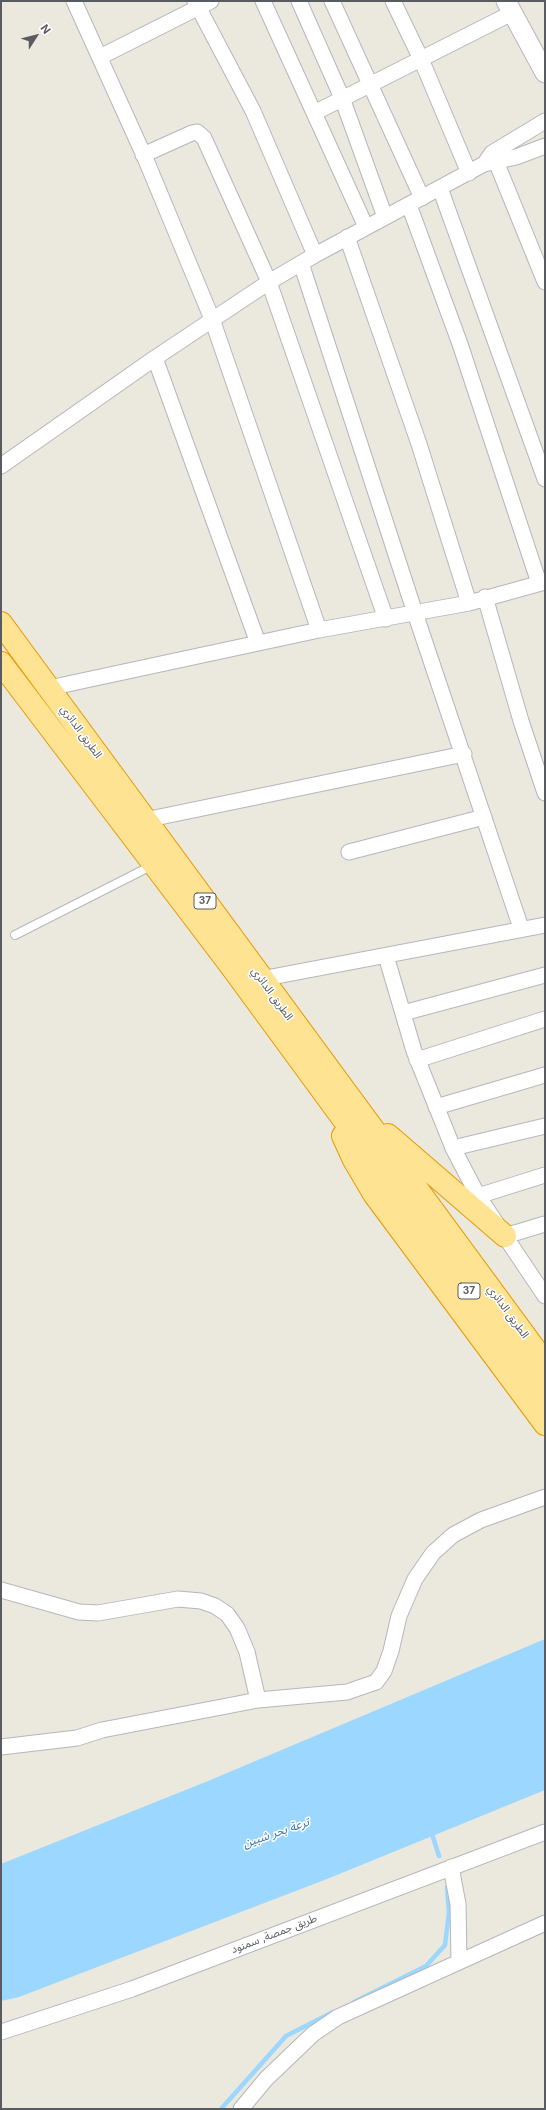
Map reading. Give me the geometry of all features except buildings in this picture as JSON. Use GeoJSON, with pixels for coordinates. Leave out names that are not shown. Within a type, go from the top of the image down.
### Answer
{"type":"FeatureCollection","features":[{"type":"Feature","properties":{"kind":"highway","name":"الطريق الدائري"},"geometry":{"type":"LineString","coordinates":[[1,623],[261,979],[349,1112]]}},
{"type":"Feature","properties":{"kind":"highway","name":"الطريق الدائري"},"geometry":{"type":"LineString","coordinates":[[1,663],[154,864],[349,1112],[401,1184],[545,1394]]}},
{"type":"Feature","properties":{"kind":"highway"},"geometry":{"type":"LineString","coordinates":[[349,1112],[505,1236]]}},
{"type":"Feature","properties":{"kind":"highway"},"geometry":{"type":"LineString","coordinates":[[349,1112],[347,1148],[374,1194],[545,1424]]}},
{"type":"Feature","properties":{"kind":"highway","name":"الطريق الدائري"},"geometry":{"type":"LineString","coordinates":[[401,1184],[545,1363]]}},
{"type":"Feature","properties":{"kind":"street"},"geometry":{"type":"LineString","coordinates":[[74,1],[144,155],[212,319],[319,630]]}},
{"type":"Feature","properties":{"kind":"street"},"geometry":{"type":"LineString","coordinates":[[264,1],[366,227]]}},
{"type":"Feature","properties":{"kind":"street"},"geometry":{"type":"LineString","coordinates":[[299,1],[342,98],[385,217]]}},
{"type":"Feature","properties":{"kind":"street"},"geometry":{"type":"LineString","coordinates":[[49,688],[319,630],[469,603],[485,597],[542,582],[460,344],[415,201],[369,85],[332,1]]}},
{"type":"Feature","properties":{"kind":"street"},"geometry":{"type":"LineString","coordinates":[[393,1],[421,59],[469,173]]}},
{"type":"Feature","properties":{"kind":"street"},"geometry":{"type":"LineString","coordinates":[[100,57],[202,3],[253,111],[315,254]]}},
{"type":"Feature","properties":{"kind":"street"},"geometry":{"type":"LineString","coordinates":[[314,113],[421,59],[509,7],[545,73]]}},
{"type":"Feature","properties":{"kind":"street"},"geometry":{"type":"LineString","coordinates":[[1,466],[155,358],[269,282],[346,237],[469,173],[491,160],[545,121]]}},
{"type":"Feature","properties":{"kind":"street"},"geometry":{"type":"LineString","coordinates":[[144,155],[192,133],[197,132],[202,134],[269,282],[386,619]]}},
{"type":"Feature","properties":{"kind":"street"},"geometry":{"type":"LineString","coordinates":[[491,160],[545,146]]}},
{"type":"Feature","properties":{"kind":"street"},"geometry":{"type":"LineString","coordinates":[[491,160],[545,282]]}},
{"type":"Feature","properties":{"kind":"street"},"geometry":{"type":"LineString","coordinates":[[440,188],[545,479]]}},
{"type":"Feature","properties":{"kind":"street"},"geometry":{"type":"LineString","coordinates":[[346,237],[418,444],[469,603]]}},
{"type":"Feature","properties":{"kind":"street"},"geometry":{"type":"LineString","coordinates":[[301,263],[415,613],[464,754],[521,928]]}},
{"type":"Feature","properties":{"kind":"street"},"geometry":{"type":"LineString","coordinates":[[155,358],[258,643]]}},
{"type":"Feature","properties":{"kind":"street"},"geometry":{"type":"LineString","coordinates":[[485,597],[521,721],[545,793]]}},
{"type":"Feature","properties":{"kind":"street"},"geometry":{"type":"LineString","coordinates":[[146,820],[464,754]]}},
{"type":"Feature","properties":{"kind":"street"},"geometry":{"type":"LineString","coordinates":[[349,852],[484,817]]}},
{"type":"Feature","properties":{"kind":"street"},"geometry":{"type":"LineString","coordinates":[[261,979],[386,956],[521,928],[545,925]]}},
{"type":"Feature","properties":{"kind":"street"},"geometry":{"type":"LineString","coordinates":[[386,956],[418,1060],[453,1148],[478,1196],[505,1236],[538,1274],[545,1296]]}},
{"type":"Feature","properties":{"kind":"street"},"geometry":{"type":"LineString","coordinates":[[403,1013],[545,975]]}},
{"type":"Feature","properties":{"kind":"street"},"geometry":{"type":"LineString","coordinates":[[418,1060],[545,1019]]}},
{"type":"Feature","properties":{"kind":"street"},"geometry":{"type":"LineString","coordinates":[[436,1106],[545,1075]]}},
{"type":"Feature","properties":{"kind":"street"},"geometry":{"type":"LineString","coordinates":[[453,1148],[545,1126]]}},
{"type":"Feature","properties":{"kind":"street"},"geometry":{"type":"LineString","coordinates":[[478,1196],[545,1175]]}},
{"type":"Feature","properties":{"kind":"street"},"geometry":{"type":"LineString","coordinates":[[505,1236],[545,1224]]}},
{"type":"Feature","properties":{"kind":"street"},"geometry":{"type":"LineString","coordinates":[[1,1747],[77,1738],[102,1730],[258,1700],[347,1692],[376,1682],[384,1671],[391,1651],[399,1616],[415,1579],[433,1553],[453,1535],[481,1520],[545,1497]]}},
{"type":"Feature","properties":{"kind":"street"},"geometry":{"type":"LineString","coordinates":[[1,1590],[79,1612],[98,1613],[178,1599],[201,1601],[215,1606],[227,1614],[237,1628],[247,1652],[258,1700]]}},
{"type":"Feature","properties":{"kind":"street","name":"طريق جمصة, سمنود"},"geometry":{"type":"LineString","coordinates":[[1,2032],[132,1989],[545,1832]]}},
{"type":"Feature","properties":{"kind":"street"},"geometry":{"type":"LineString","coordinates":[[451,1867],[458,1904],[459,1962]]}},
{"type":"Feature","properties":{"kind":"street"},"geometry":{"type":"LineString","coordinates":[[241,2109],[266,2079],[313,2034],[338,2017],[545,1923]]}},
{"type":"Feature","properties":{"kind":"lane"},"geometry":{"type":"LineString","coordinates":[[15,935],[154,864]]}},
{"type":"Feature","properties":{"kind":"water","name":"ترعة بحر شبين"},"geometry":{"type":"Polygon","coordinates":[[[545,1639],[545,1790],[327,1879],[19,1997],[1,2001],[1,1864],[208,1781],[545,1639]]]}},
{"type":"Feature","properties":{"kind":"waterway"},"geometry":{"type":"LineString","coordinates":[[431,1831],[439,1856]]}},
{"type":"Feature","properties":{"kind":"waterway"},"geometry":{"type":"LineString","coordinates":[[354,2002],[426,1966],[445,1945],[449,1912],[447,1887]]}},
{"type":"Feature","properties":{"kind":"waterway"},"geometry":{"type":"LineString","coordinates":[[221,2109],[286,2036],[333,2012]]}}]}
